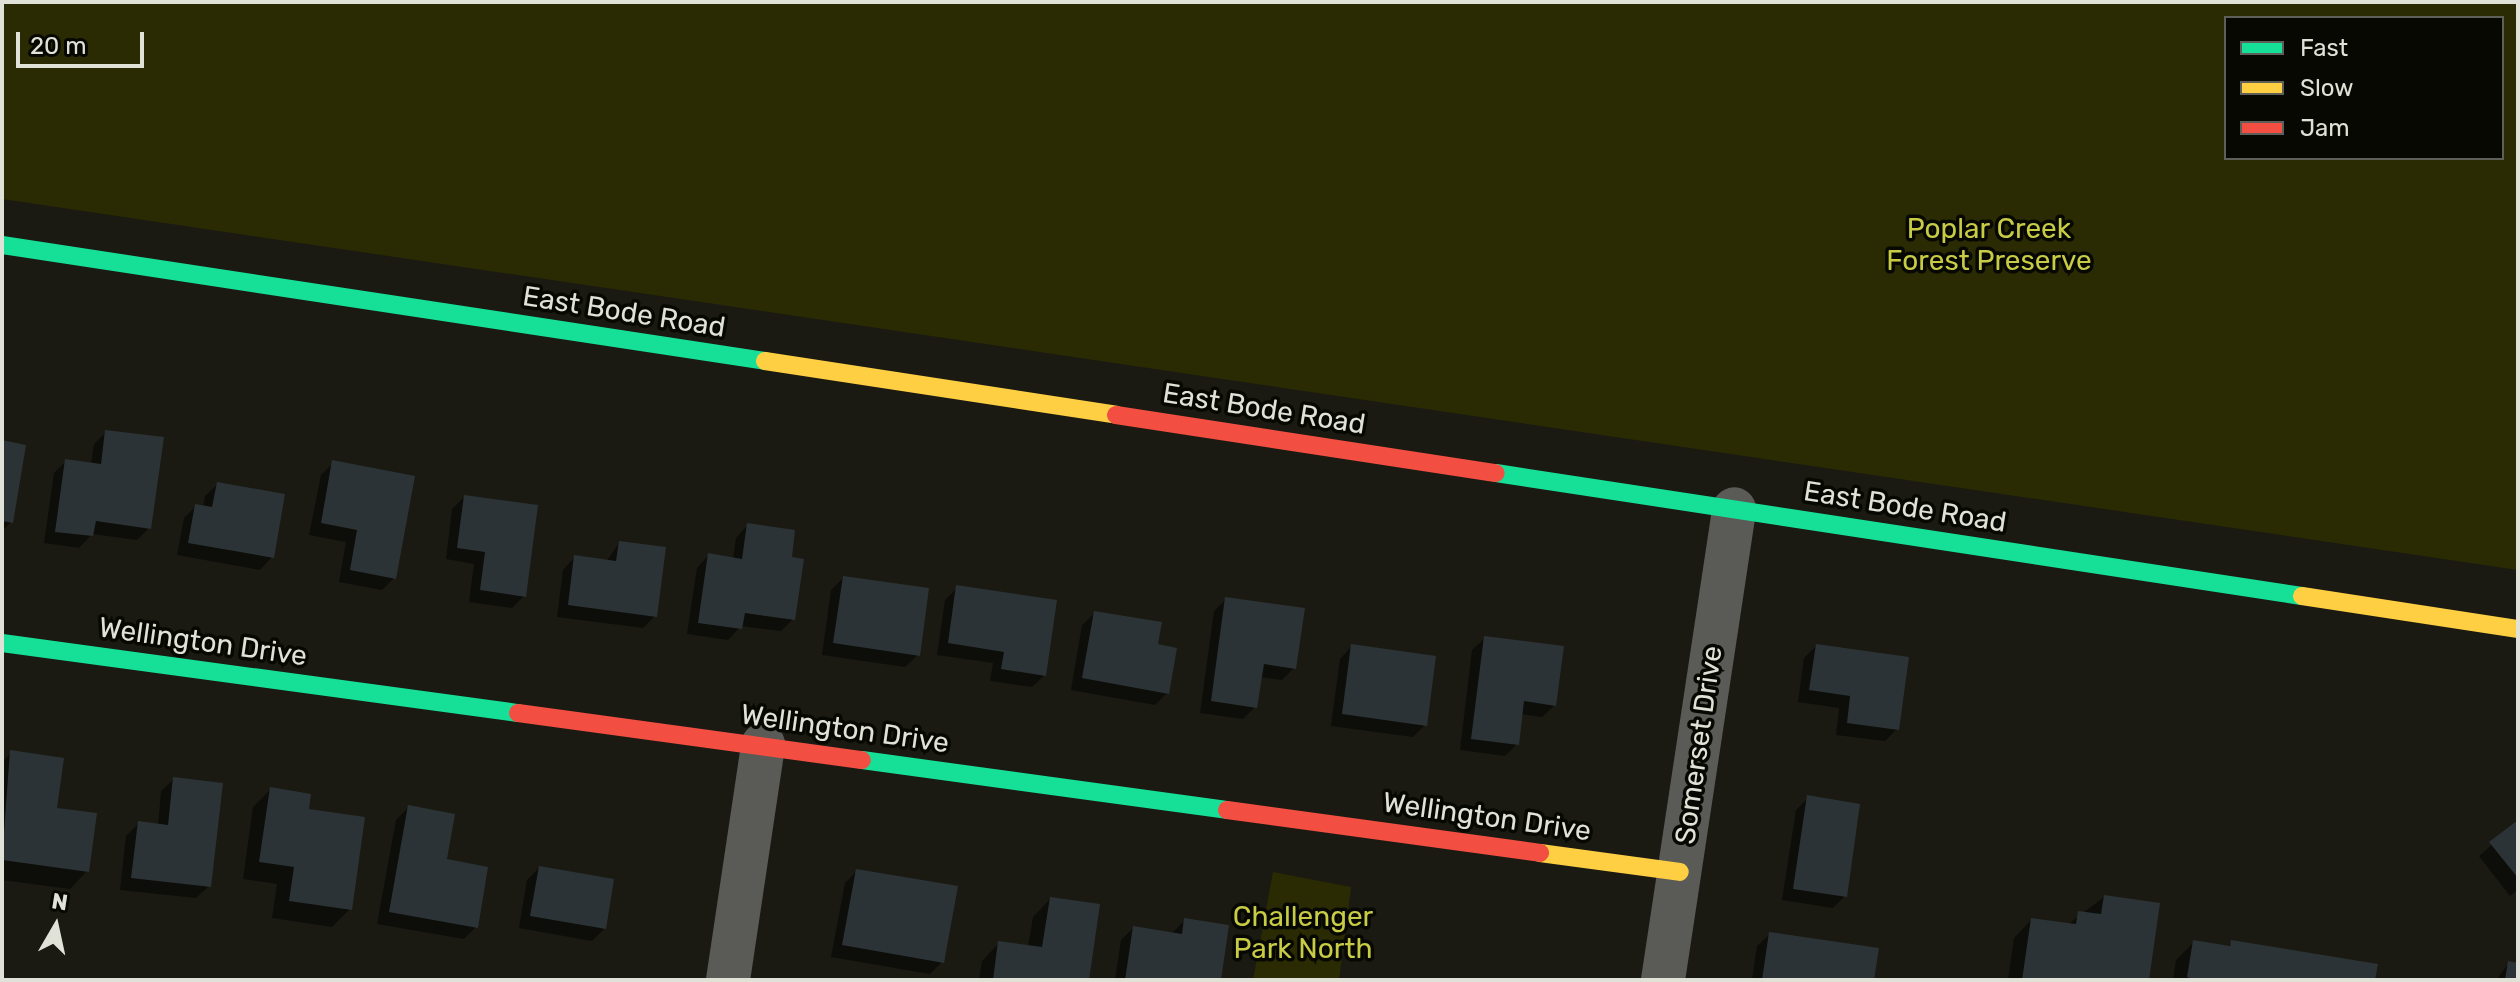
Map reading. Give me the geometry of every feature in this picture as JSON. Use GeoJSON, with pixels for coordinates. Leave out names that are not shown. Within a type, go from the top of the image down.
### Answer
{"type":"FeatureCollection","features":[{"type":"Feature","properties":{"kind":"street","name":"East Bode Road"},"geometry":{"type":"LineString","coordinates":[[2,245],[2518,629]]}},
{"type":"Feature","properties":{"kind":"street","name":"Somerset Drive"},"geometry":{"type":"LineString","coordinates":[[1663,980],[1734,509]]}},
{"type":"Feature","properties":{"kind":"street","name":"Wellington Drive"},"geometry":{"type":"LineString","coordinates":[[2,643],[1680,872]]}},
{"type":"Feature","properties":{"kind":"street"},"geometry":{"type":"LineString","coordinates":[[728,980],[763,745]]}},
{"type":"Feature","properties":{"kind":"green space","name":"Poplar Creek Forest Preserve"},"geometry":{"type":"Polygon","coordinates":[[[2,2],[2518,2],[2518,570],[2,199],[2,2]]]}},
{"type":"Feature","properties":{"kind":"green space","name":"Challenger Park North"},"geometry":{"type":"Polygon","coordinates":[[[1273,872],[1351,887],[1339,980],[1253,980],[1273,872]]]}},
{"type":"Feature","properties":{"kind":"building"},"geometry":{"type":"Polygon","coordinates":[[[105,430],[164,437],[151,529],[96,521],[93,536],[55,532],[65,459],[101,464],[105,430]]]}},
{"type":"Feature","properties":{"kind":"building"},"geometry":{"type":"Polygon","coordinates":[[[2,440],[26,445],[13,523],[2,521],[2,440]]]}},
{"type":"Feature","properties":{"kind":"building"},"geometry":{"type":"Polygon","coordinates":[[[332,460],[415,476],[396,579],[350,570],[357,530],[321,523],[332,460]]]}},
{"type":"Feature","properties":{"kind":"building"},"geometry":{"type":"Polygon","coordinates":[[[217,482],[285,494],[274,558],[188,543],[195,504],[212,507],[217,482]]]}},
{"type":"Feature","properties":{"kind":"building"},"geometry":{"type":"Polygon","coordinates":[[[464,495],[538,505],[526,597],[480,590],[485,552],[457,548],[464,495]]]}},
{"type":"Feature","properties":{"kind":"building"},"geometry":{"type":"Polygon","coordinates":[[[747,523],[795,530],[792,557],[804,559],[795,620],[745,613],[742,629],[698,623],[708,553],[742,559],[747,523]]]}},
{"type":"Feature","properties":{"kind":"building"},"geometry":{"type":"Polygon","coordinates":[[[619,541],[666,547],[657,617],[568,605],[574,555],[616,561],[619,541]]]}},
{"type":"Feature","properties":{"kind":"building"},"geometry":{"type":"Polygon","coordinates":[[[843,576],[929,588],[920,656],[833,643],[843,576]]]}},
{"type":"Feature","properties":{"kind":"building"},"geometry":{"type":"Polygon","coordinates":[[[956,585],[1057,600],[1046,676],[1001,669],[1004,652],[948,643],[956,585]]]}},
{"type":"Feature","properties":{"kind":"building"},"geometry":{"type":"Polygon","coordinates":[[[1225,597],[1305,608],[1296,669],[1264,664],[1257,708],[1211,701],[1225,597]]]}},
{"type":"Feature","properties":{"kind":"building"},"geometry":{"type":"Polygon","coordinates":[[[1094,611],[1162,622],[1158,644],[1177,648],[1169,694],[1082,678],[1094,611]]]}},
{"type":"Feature","properties":{"kind":"building"},"geometry":{"type":"Polygon","coordinates":[[[1484,636],[1564,646],[1556,706],[1524,701],[1519,745],[1471,739],[1484,636]]]}},
{"type":"Feature","properties":{"kind":"building"},"geometry":{"type":"Polygon","coordinates":[[[1351,644],[1436,656],[1427,726],[1342,714],[1351,644]]]}},
{"type":"Feature","properties":{"kind":"building"},"geometry":{"type":"Polygon","coordinates":[[[1816,644],[1909,657],[1899,730],[1847,723],[1850,696],[1809,690],[1816,644]]]}},
{"type":"Feature","properties":{"kind":"building"},"geometry":{"type":"Polygon","coordinates":[[[10,750],[64,758],[57,808],[97,813],[89,872],[2,860],[10,750]]]}},
{"type":"Feature","properties":{"kind":"building"},"geometry":{"type":"Polygon","coordinates":[[[173,777],[223,783],[211,887],[131,878],[138,821],[168,825],[173,777]]]}},
{"type":"Feature","properties":{"kind":"building"},"geometry":{"type":"Polygon","coordinates":[[[270,787],[311,794],[309,809],[365,817],[352,910],[289,901],[294,867],[259,862],[270,787]]]}},
{"type":"Feature","properties":{"kind":"building"},"geometry":{"type":"Polygon","coordinates":[[[1807,795],[1860,804],[1847,897],[1793,889],[1807,795]]]}},
{"type":"Feature","properties":{"kind":"building"},"geometry":{"type":"Polygon","coordinates":[[[408,805],[455,814],[447,859],[488,867],[478,928],[389,912],[408,805]]]}},
{"type":"Feature","properties":{"kind":"building"},"geometry":{"type":"Polygon","coordinates":[[[2518,820],[2518,878],[2489,842],[2518,820]]]}},
{"type":"Feature","properties":{"kind":"building"},"geometry":{"type":"Polygon","coordinates":[[[539,866],[614,879],[606,929],[530,916],[539,866]]]}},
{"type":"Feature","properties":{"kind":"building"},"geometry":{"type":"Polygon","coordinates":[[[856,869],[958,886],[944,963],[842,945],[856,869]]]}},
{"type":"Feature","properties":{"kind":"building"},"geometry":{"type":"Polygon","coordinates":[[[2104,895],[2160,903],[2149,980],[2022,980],[2031,918],[2076,924],[2078,911],[2101,914],[2104,895]]]}},
{"type":"Feature","properties":{"kind":"building"},"geometry":{"type":"Polygon","coordinates":[[[1050,897],[1100,904],[1089,980],[993,980],[998,941],[1042,947],[1050,897]]]}},
{"type":"Feature","properties":{"kind":"building"},"geometry":{"type":"Polygon","coordinates":[[[1184,918],[1229,925],[1221,980],[1125,980],[1133,926],[1182,934],[1184,918]]]}},
{"type":"Feature","properties":{"kind":"building"},"geometry":{"type":"Polygon","coordinates":[[[1769,932],[1879,948],[1874,980],[1762,980],[1769,932]]]}},
{"type":"Feature","properties":{"kind":"building"},"geometry":{"type":"Polygon","coordinates":[[[2193,940],[2230,946],[2231,940],[2378,964],[2375,980],[2197,980],[2187,977],[2193,940]]]}},
{"type":"Feature","properties":{"kind":"building"},"geometry":{"type":"Polygon","coordinates":[[[2508,961],[2518,963],[2518,980],[2505,980],[2508,961]]]}},
{"type":"Feature","properties":{"kind":"traffic: fast"},"geometry":{"type":"LineString","coordinates":[[2,245],[765,361]]}},
{"type":"Feature","properties":{"kind":"traffic: fast"},"geometry":{"type":"LineString","coordinates":[[1496,473],[2302,596]]}},
{"type":"Feature","properties":{"kind":"traffic: fast"},"geometry":{"type":"LineString","coordinates":[[2,643],[518,713]]}},
{"type":"Feature","properties":{"kind":"traffic: fast"},"geometry":{"type":"LineString","coordinates":[[862,760],[1227,810]]}},
{"type":"Feature","properties":{"kind":"traffic: slow"},"geometry":{"type":"LineString","coordinates":[[765,361],[1116,415]]}},
{"type":"Feature","properties":{"kind":"traffic: slow"},"geometry":{"type":"LineString","coordinates":[[2302,596],[2518,629]]}},
{"type":"Feature","properties":{"kind":"traffic: slow"},"geometry":{"type":"LineString","coordinates":[[1540,853],[1680,872]]}},
{"type":"Feature","properties":{"kind":"traffic: jam"},"geometry":{"type":"LineString","coordinates":[[1116,415],[1496,473]]}},
{"type":"Feature","properties":{"kind":"traffic: jam"},"geometry":{"type":"LineString","coordinates":[[518,713],[862,760]]}},
{"type":"Feature","properties":{"kind":"traffic: jam"},"geometry":{"type":"LineString","coordinates":[[1227,810],[1540,853]]}}]}
